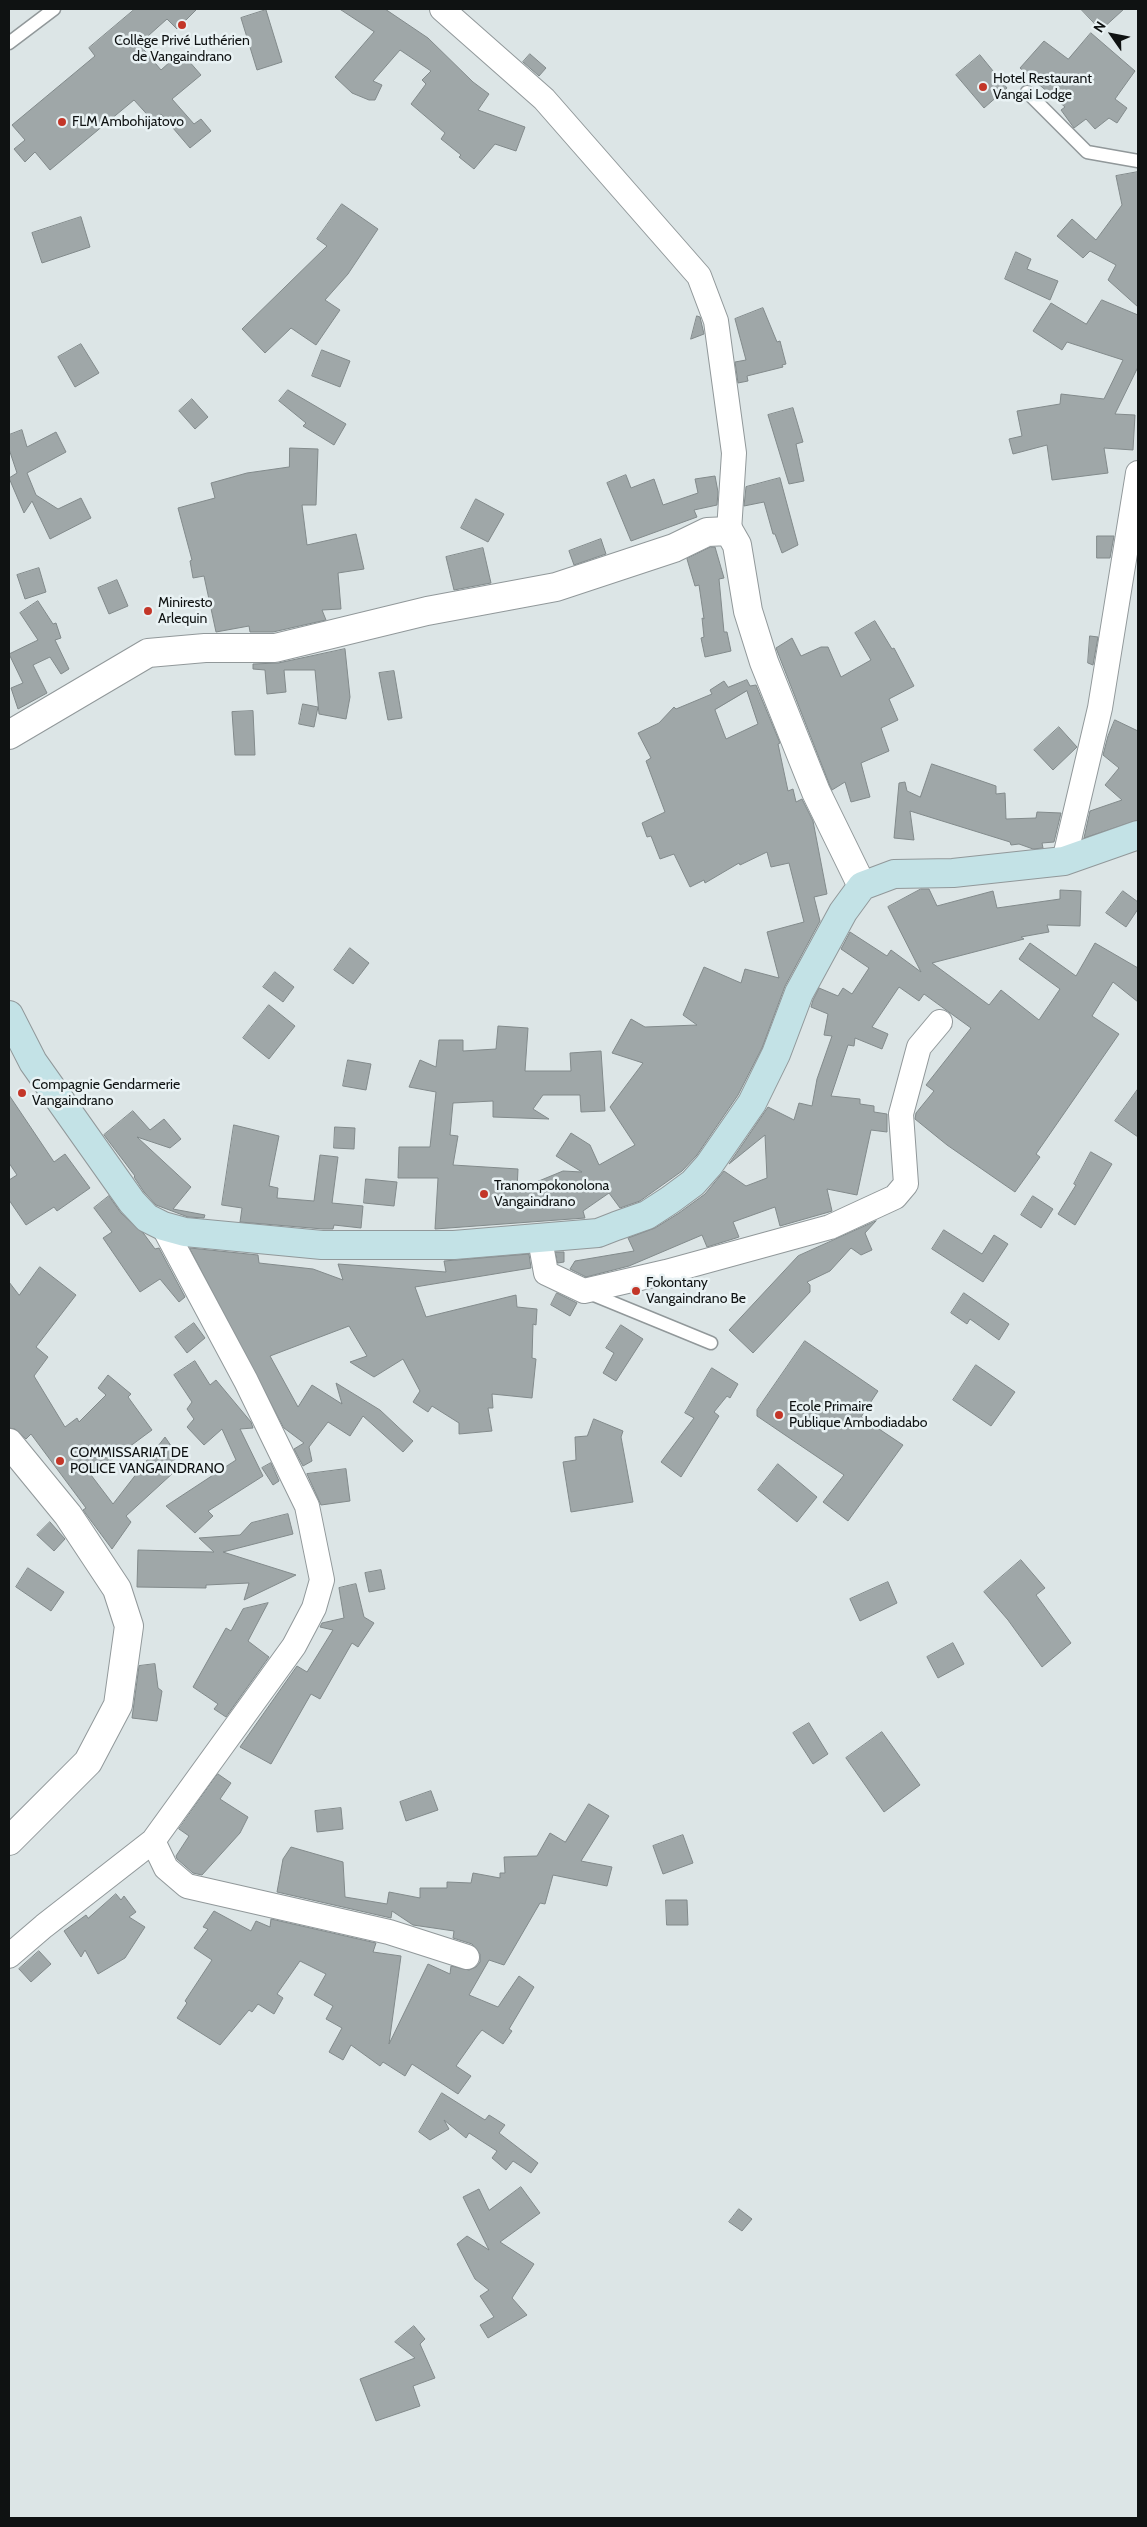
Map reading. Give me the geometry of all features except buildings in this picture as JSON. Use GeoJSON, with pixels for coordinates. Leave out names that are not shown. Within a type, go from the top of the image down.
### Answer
{"type":"FeatureCollection","features":[{"type":"Feature","properties":{"kind":"main road"},"geometry":{"type":"LineString","coordinates":[[9,1015],[33,1062],[132,1202],[147,1218],[163,1226],[206,1235],[322,1245],[454,1245],[598,1233],[647,1215],[693,1183],[709,1165],[752,1103],[776,1054],[799,993],[843,912],[862,886],[894,874],[953,873],[1064,861],[1138,834]]}},
{"type":"Feature","properties":{"kind":"street"},"geometry":{"type":"LineString","coordinates":[[442,9],[544,99],[699,276],[716,321],[734,453],[729,531],[737,545],[748,611],[764,662],[816,792],[862,886]]}},
{"type":"Feature","properties":{"kind":"street"},"geometry":{"type":"LineString","coordinates":[[1064,861],[1100,708],[1138,473]]}},
{"type":"Feature","properties":{"kind":"street"},"geometry":{"type":"LineString","coordinates":[[9,735],[148,653],[205,648],[274,648],[427,611],[556,586],[674,548],[707,532],[729,531]]}},
{"type":"Feature","properties":{"kind":"street"},"geometry":{"type":"LineString","coordinates":[[540,1238],[546,1273],[584,1291],[666,1272],[830,1227],[895,1197],[906,1184],[900,1114],[919,1047],[940,1022]]}},
{"type":"Feature","properties":{"kind":"street"},"geometry":{"type":"LineString","coordinates":[[9,1956],[44,1926],[153,1841],[294,1646],[314,1608],[322,1580],[307,1506],[246,1381],[163,1226]]}},
{"type":"Feature","properties":{"kind":"street"},"geometry":{"type":"LineString","coordinates":[[9,1443],[68,1515],[117,1589],[129,1626],[118,1705],[88,1762],[9,1841]]}},
{"type":"Feature","properties":{"kind":"street"},"geometry":{"type":"LineString","coordinates":[[153,1841],[166,1868],[187,1886],[389,1932],[467,1957]]}},
{"type":"Feature","properties":{"kind":"lane"},"geometry":{"type":"LineString","coordinates":[[9,43],[54,9]]}},
{"type":"Feature","properties":{"kind":"lane"},"geometry":{"type":"LineString","coordinates":[[1027,92],[1087,152],[1138,161]]}},
{"type":"Feature","properties":{"kind":"lane"},"geometry":{"type":"LineString","coordinates":[[584,1291],[711,1343]]}},
{"type":"Feature","properties":{"kind":"place","name":"Collège Privé Luthérien de Vangaindrano"},"geometry":{"type":"Point","coordinates":[182,25]}},
{"type":"Feature","properties":{"kind":"place","name":"Hotel Restaurant Vangai Lodge"},"geometry":{"type":"Point","coordinates":[983,87]}},
{"type":"Feature","properties":{"kind":"place","name":"FLM Ambohijatovo"},"geometry":{"type":"Point","coordinates":[62,122]}},
{"type":"Feature","properties":{"kind":"place","name":"Miniresto Arlequin"},"geometry":{"type":"Point","coordinates":[148,611]}},
{"type":"Feature","properties":{"kind":"place","name":"Compagnie Gendarmerie Vangaindrano"},"geometry":{"type":"Point","coordinates":[22,1093]}},
{"type":"Feature","properties":{"kind":"place","name":"Tranompokonolona Vangaindrano"},"geometry":{"type":"Point","coordinates":[484,1194]}},
{"type":"Feature","properties":{"kind":"place","name":"Fokontany Vangaindrano Be"},"geometry":{"type":"Point","coordinates":[636,1291]}},
{"type":"Feature","properties":{"kind":"place","name":"Ecole Primaire Publique Ambodiadabo"},"geometry":{"type":"Point","coordinates":[779,1415]}},
{"type":"Feature","properties":{"kind":"place","name":"COMMISSARIAT DE POLICE VANGAINDRANO"},"geometry":{"type":"Point","coordinates":[60,1461]}}]}
